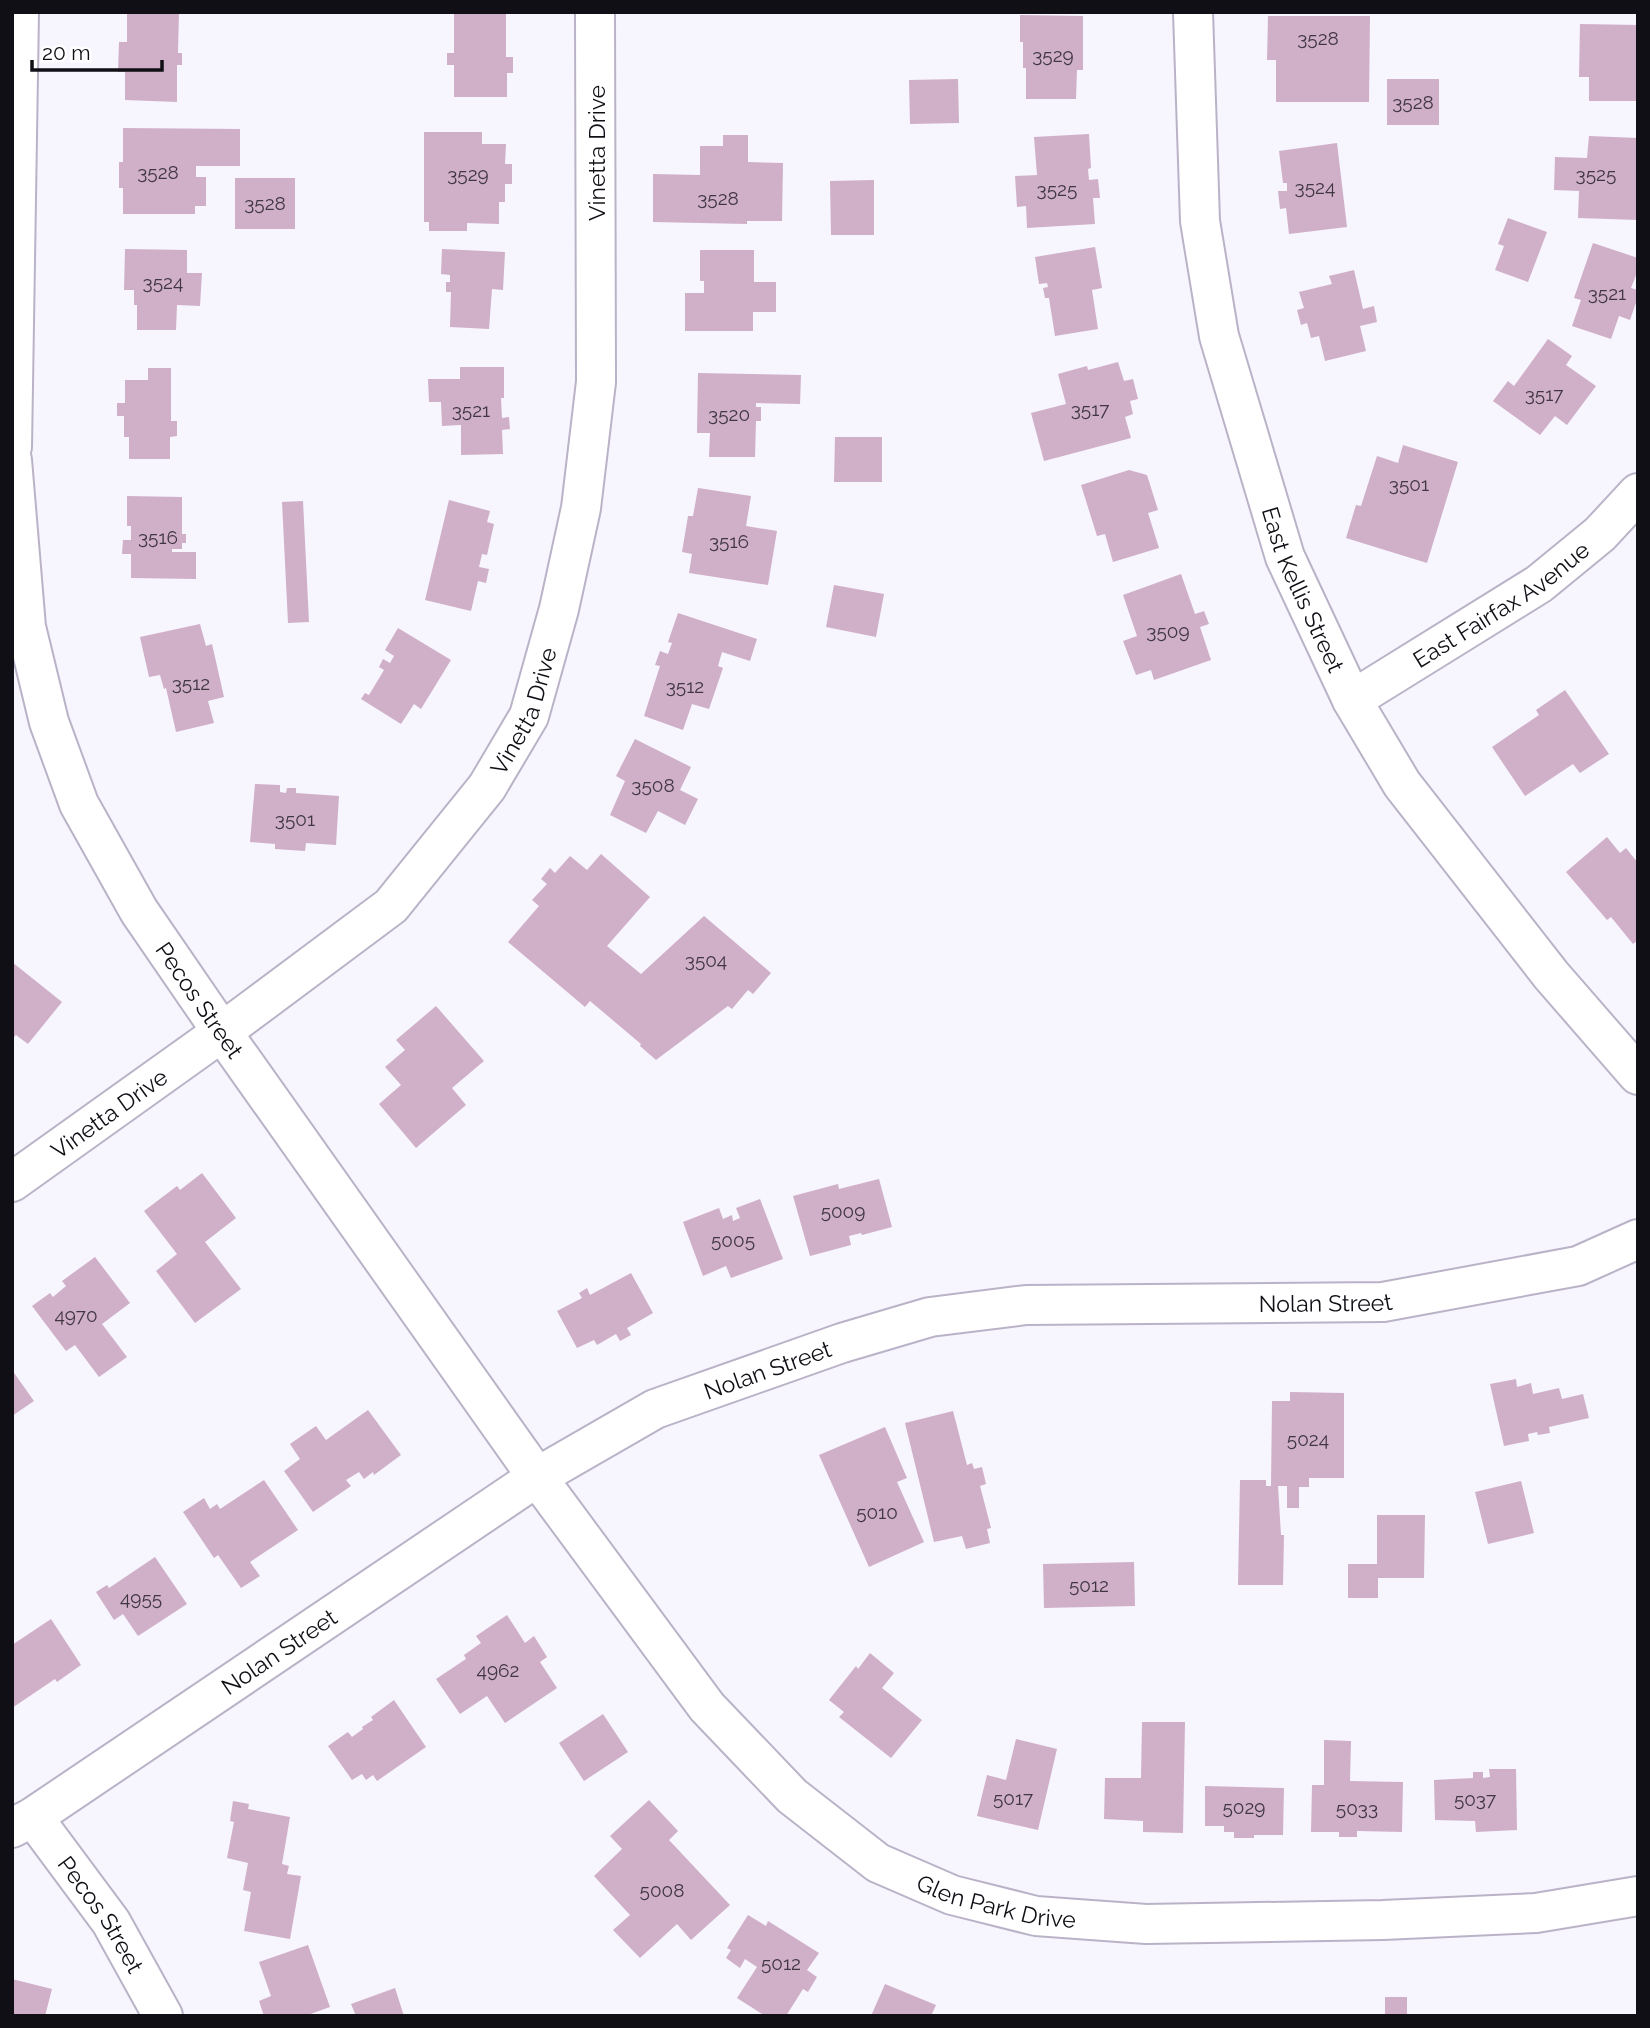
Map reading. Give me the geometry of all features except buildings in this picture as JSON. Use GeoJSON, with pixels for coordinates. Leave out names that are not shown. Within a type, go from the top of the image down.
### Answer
{"type":"FeatureCollection","features":[{"type":"Feature","properties":{"kind":"street"},"geometry":{"type":"LineString","coordinates":[[12,447],[19,12]]}},
{"type":"Feature","properties":{"kind":"street","name":"Vinetta Drive"},"geometry":{"type":"LineString","coordinates":[[12,1182],[222,1032],[391,906],[487,787],[529,716],[559,609],[581,508],[596,382],[595,12]]}},
{"type":"Feature","properties":{"kind":"street","name":"East Kellis Street"},"geometry":{"type":"LineString","coordinates":[[1193,12],[1200,221],[1219,336],[1285,557],[1352,700],[1402,784],[1550,975],[1638,1075]]}},
{"type":"Feature","properties":{"kind":"street","name":"Pecos Street"},"geometry":{"type":"LineString","coordinates":[[12,460],[26,628],[49,722],[79,804],[139,911],[537,1477]]}},
{"type":"Feature","properties":{"kind":"street","name":"East Fairfax Avenue"},"geometry":{"type":"LineString","coordinates":[[1352,700],[1539,584],[1600,534],[1638,493]]}},
{"type":"Feature","properties":{"kind":"street","name":"Nolan Street"},"geometry":{"type":"LineString","coordinates":[[23,1823],[537,1477],[655,1409],[842,1343],[930,1317],[1026,1305],[1383,1302],[1578,1266],[1638,1239]]}},
{"type":"Feature","properties":{"kind":"street","name":"Glen Park Drive"},"geometry":{"type":"LineString","coordinates":[[537,1477],[707,1707],[792,1796],[878,1863],[952,1895],[1036,1916],[1146,1924],[1383,1920],[1536,1913],[1638,1896]]}},
{"type":"Feature","properties":{"kind":"street","name":"Pecos Street"},"geometry":{"type":"LineString","coordinates":[[23,1823],[111,1922],[163,2016]]}}]}
